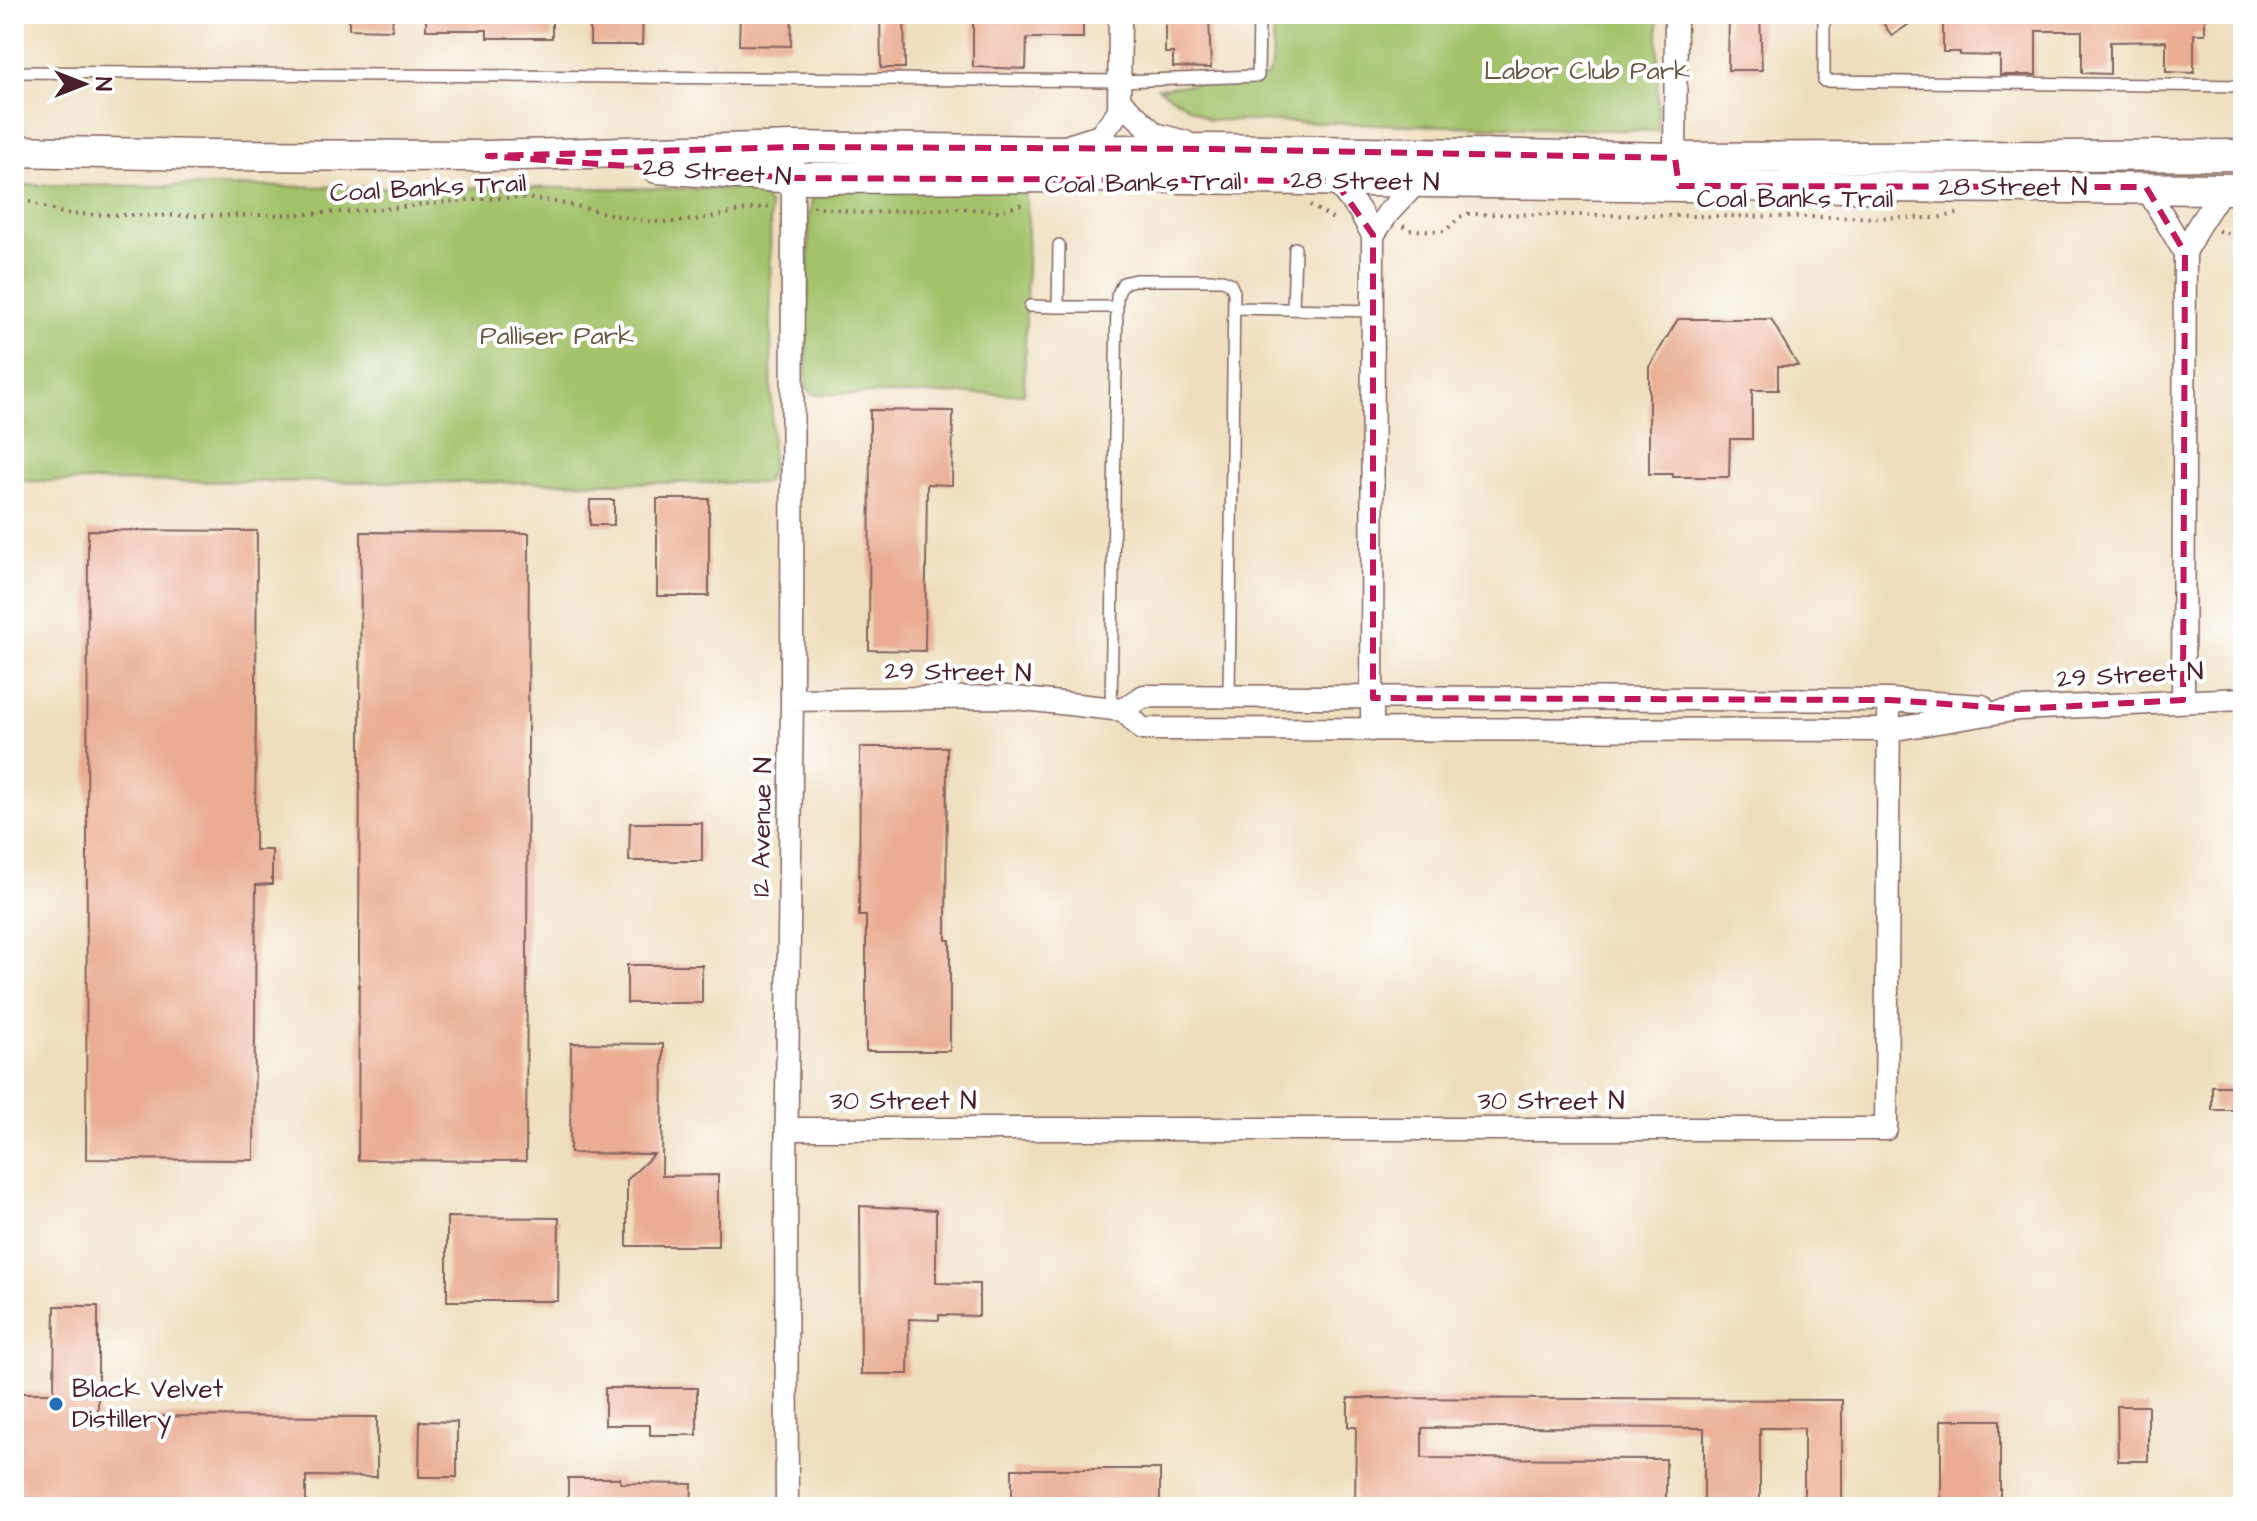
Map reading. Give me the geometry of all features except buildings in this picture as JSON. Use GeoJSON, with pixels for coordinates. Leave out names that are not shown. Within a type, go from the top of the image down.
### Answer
{"type":"FeatureCollection","features":[{"type":"Feature","properties":{"kind":"main road","name":"28 Street N"},"geometry":{"type":"LineString","coordinates":[[14,151],[488,156],[793,147],[1052,151],[1212,149],[1677,172],[2233,189]]}},
{"type":"Feature","properties":{"kind":"main road","name":"28 Street N"},"geometry":{"type":"LineString","coordinates":[[488,156],[792,192],[1119,177],[1417,182],[2243,155]]}},
{"type":"Feature","properties":{"kind":"street"},"geometry":{"type":"LineString","coordinates":[[1052,151],[1100,136],[1119,111],[1120,14]]}},
{"type":"Feature","properties":{"kind":"street"},"geometry":{"type":"LineString","coordinates":[[1676,14],[1677,172]]}},
{"type":"Feature","properties":{"kind":"street"},"geometry":{"type":"LineString","coordinates":[[1120,91],[1155,134],[1212,149]]}},
{"type":"Feature","properties":{"kind":"street","name":"12 Avenue N"},"geometry":{"type":"LineString","coordinates":[[787,1507],[793,147]]}},
{"type":"Feature","properties":{"kind":"street"},"geometry":{"type":"LineString","coordinates":[[1335,181],[1359,210],[1373,235],[1372,730]]}},
{"type":"Feature","properties":{"kind":"street"},"geometry":{"type":"LineString","coordinates":[[1373,235],[1388,213],[1417,182]]}},
{"type":"Feature","properties":{"kind":"street"},"geometry":{"type":"LineString","coordinates":[[2146,187],[2185,253]]}},
{"type":"Feature","properties":{"kind":"street"},"geometry":{"type":"LineString","coordinates":[[2183,700],[2185,253],[2202,220],[2233,189]]}},
{"type":"Feature","properties":{"kind":"street"},"geometry":{"type":"LineString","coordinates":[[1144,696],[1889,700],[2019,709],[1889,730],[1142,729],[1117,710],[1144,696]]}},
{"type":"Feature","properties":{"kind":"street","name":"29 Street N"},"geometry":{"type":"LineString","coordinates":[[792,700],[1006,697],[1117,710]]}},
{"type":"Feature","properties":{"kind":"street","name":"29 Street N"},"geometry":{"type":"LineString","coordinates":[[2019,709],[2243,699]]}},
{"type":"Feature","properties":{"kind":"street","name":"30 Street N"},"geometry":{"type":"LineString","coordinates":[[787,1129],[1886,1129],[1889,700]]}},
{"type":"Feature","properties":{"kind":"lane"},"geometry":{"type":"LineString","coordinates":[[14,72],[1120,91],[1258,76],[1259,14]]}},
{"type":"Feature","properties":{"kind":"lane"},"geometry":{"type":"LineString","coordinates":[[1824,14],[1824,81],[2243,86]]}},
{"type":"Feature","properties":{"kind":"lane"},"geometry":{"type":"LineString","coordinates":[[1058,307],[1059,245]]}},
{"type":"Feature","properties":{"kind":"lane"},"geometry":{"type":"LineString","coordinates":[[1293,309],[1295,248]]}},
{"type":"Feature","properties":{"kind":"lane"},"geometry":{"type":"LineString","coordinates":[[1117,710],[1117,296],[1123,283],[1135,280],[1222,280],[1230,283],[1234,292],[1229,697]]}},
{"type":"Feature","properties":{"kind":"lane"},"geometry":{"type":"LineString","coordinates":[[1030,306],[1117,307]]}},
{"type":"Feature","properties":{"kind":"lane"},"geometry":{"type":"LineString","coordinates":[[1234,308],[1373,311]]}},
{"type":"Feature","properties":{"kind":"path","name":"Coal Banks Trail"},"geometry":{"type":"LineString","coordinates":[[14,196],[61,213],[215,217],[348,212],[430,202],[513,198],[562,203],[638,220],[662,222],[695,221],[744,210],[792,192],[863,213],[945,208],[1000,211],[1037,201]]}},
{"type":"Feature","properties":{"kind":"path"},"geometry":{"type":"LineString","coordinates":[[1297,203],[1310,205],[1333,219],[1359,210]]}},
{"type":"Feature","properties":{"kind":"path","name":"Coal Banks Trail"},"geometry":{"type":"LineString","coordinates":[[1388,213],[1409,230],[1445,231],[1468,214],[1937,218],[1965,211]]}},
{"type":"Feature","properties":{"kind":"path"},"geometry":{"type":"LineString","coordinates":[[2202,220],[2221,234],[2243,233]]}},
{"type":"Feature","properties":{"kind":"highlighted area"},"geometry":{"type":"Polygon","coordinates":[[[793,147],[1212,149],[1675,158],[1679,186],[2146,187],[2185,253],[2183,700],[2019,709],[1889,700],[1373,698],[1373,235],[1335,181],[793,178],[488,156],[793,147]]]}},
{"type":"Feature","properties":{"kind":"green space","name":"Labor Club Park"},"geometry":{"type":"Polygon","coordinates":[[[1274,14],[1658,14],[1658,131],[1209,120],[1158,88],[1266,77],[1272,67],[1274,14]]]}},
{"type":"Feature","properties":{"kind":"green space","name":"Palliser Park"},"geometry":{"type":"Polygon","coordinates":[[[14,185],[755,189],[770,206],[772,470],[765,483],[14,481],[14,185]]]}},
{"type":"Feature","properties":{"kind":"green space"},"geometry":{"type":"Polygon","coordinates":[[[1025,186],[1028,223],[1024,394],[812,394],[806,386],[809,217],[813,196],[827,187],[1025,186]]]}},
{"type":"Feature","properties":{"kind":"place","name":"Black Velvet Distillery"},"geometry":{"type":"Point","coordinates":[56,1404]}}]}
